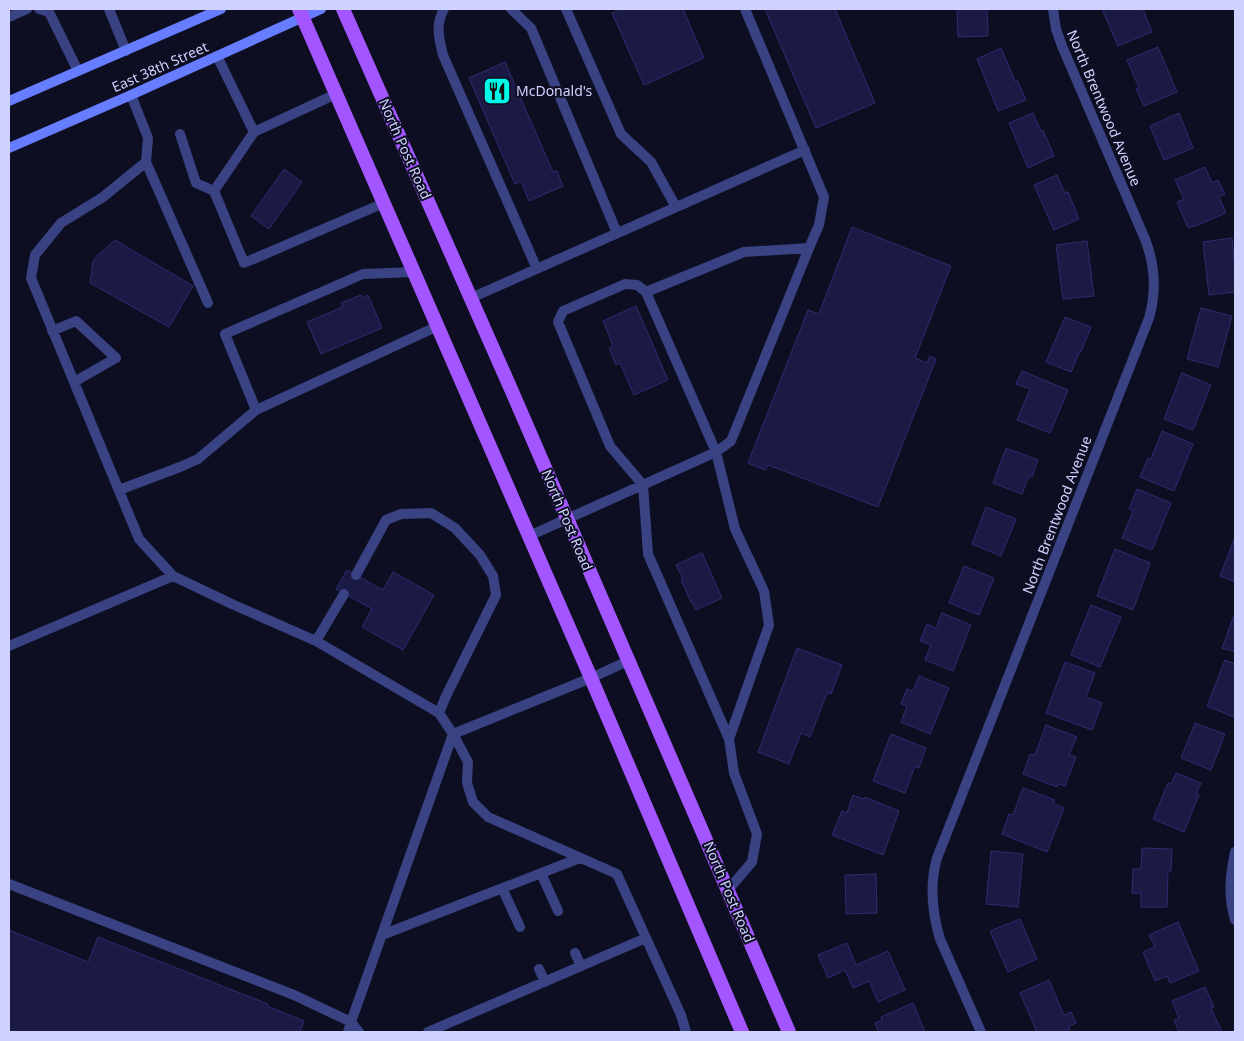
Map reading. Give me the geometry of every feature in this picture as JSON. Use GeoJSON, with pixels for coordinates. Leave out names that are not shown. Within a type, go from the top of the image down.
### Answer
{"type":"FeatureCollection","features":[{"type":"Feature","properties":{"kind":"main road","name":"East 38th Street"},"geometry":{"type":"LineString","coordinates":[[9,102],[221,9]]}},
{"type":"Feature","properties":{"kind":"main road","name":"East 38th Street"},"geometry":{"type":"LineString","coordinates":[[9,148],[218,56],[301,13],[322,9]]}},
{"type":"Feature","properties":{"kind":"main road","name":"North Post Road"},"geometry":{"type":"LineString","coordinates":[[343,9],[471,298],[789,1032]]}},
{"type":"Feature","properties":{"kind":"main road"},"geometry":{"type":"LineString","coordinates":[[301,13],[591,678],[742,1032]]}},
{"type":"Feature","properties":{"kind":"street"},"geometry":{"type":"LineString","coordinates":[[9,17],[27,9]]}},
{"type":"Feature","properties":{"kind":"street"},"geometry":{"type":"LineString","coordinates":[[108,9],[126,51]]}},
{"type":"Feature","properties":{"kind":"street"},"geometry":{"type":"LineString","coordinates":[[444,9],[440,17],[438,33],[443,55],[537,269]]}},
{"type":"Feature","properties":{"kind":"street"},"geometry":{"type":"LineString","coordinates":[[510,9],[531,28],[617,233]]}},
{"type":"Feature","properties":{"kind":"street"},"geometry":{"type":"LineString","coordinates":[[566,9],[622,134],[651,162],[676,207]]}},
{"type":"Feature","properties":{"kind":"street"},"geometry":{"type":"LineString","coordinates":[[529,536],[716,452],[731,441],[819,225],[824,197],[745,9]]}},
{"type":"Feature","properties":{"kind":"street","name":"North Brentwood Avenue"},"geometry":{"type":"LineString","coordinates":[[981,1032],[937,930],[932,899],[934,868],[1149,318],[1155,288],[1154,268],[1145,239],[1062,46],[1056,29],[1053,9]]}},
{"type":"Feature","properties":{"kind":"street"},"geometry":{"type":"LineString","coordinates":[[45,10],[78,71]]}},
{"type":"Feature","properties":{"kind":"street"},"geometry":{"type":"LineString","coordinates":[[218,56],[254,132]]}},
{"type":"Feature","properties":{"kind":"street"},"geometry":{"type":"LineString","coordinates":[[214,191],[254,132],[336,94]]}},
{"type":"Feature","properties":{"kind":"street"},"geometry":{"type":"LineString","coordinates":[[132,95],[148,138],[146,162],[208,303]]}},
{"type":"Feature","properties":{"kind":"street"},"geometry":{"type":"LineString","coordinates":[[180,134],[196,183],[214,191],[244,263],[384,203]]}},
{"type":"Feature","properties":{"kind":"street"},"geometry":{"type":"LineString","coordinates":[[471,298],[805,150]]}},
{"type":"Feature","properties":{"kind":"street"},"geometry":{"type":"LineString","coordinates":[[146,162],[103,197],[61,223],[35,255],[31,278],[139,539],[173,576],[316,641],[439,713],[468,762],[467,783],[473,802],[488,817],[618,874],[681,1015],[686,1032]]}},
{"type":"Feature","properties":{"kind":"street"},"geometry":{"type":"LineString","coordinates":[[646,292],[744,252],[810,248]]}},
{"type":"Feature","properties":{"kind":"street"},"geometry":{"type":"LineString","coordinates":[[256,410],[225,334],[363,274],[414,272]]}},
{"type":"Feature","properties":{"kind":"street"},"geometry":{"type":"LineString","coordinates":[[728,890],[752,862],[758,834],[734,773],[730,739],[648,554],[644,485],[610,446],[558,322],[563,311],[625,284],[637,285],[646,292],[716,452],[735,530],[764,591],[769,626],[730,739]]}},
{"type":"Feature","properties":{"kind":"street"},"geometry":{"type":"LineString","coordinates":[[52,331],[76,321],[116,358],[74,382]]}},
{"type":"Feature","properties":{"kind":"street"},"geometry":{"type":"LineString","coordinates":[[119,490],[198,459],[256,410],[438,326]]}},
{"type":"Feature","properties":{"kind":"street"},"geometry":{"type":"LineString","coordinates":[[356,575],[386,520],[401,514],[431,513],[455,528],[480,554],[493,576],[496,595],[439,713]]}},
{"type":"Feature","properties":{"kind":"street"},"geometry":{"type":"LineString","coordinates":[[9,646],[173,576]]}},
{"type":"Feature","properties":{"kind":"street"},"geometry":{"type":"LineString","coordinates":[[316,641],[344,594]]}},
{"type":"Feature","properties":{"kind":"street"},"geometry":{"type":"LineString","coordinates":[[349,1027],[453,734],[628,661]]}},
{"type":"Feature","properties":{"kind":"street"},"geometry":{"type":"LineString","coordinates":[[1235,852],[1230,881],[1235,920]]}},
{"type":"Feature","properties":{"kind":"street"},"geometry":{"type":"LineString","coordinates":[[382,935],[580,858]]}},
{"type":"Feature","properties":{"kind":"street"},"geometry":{"type":"LineString","coordinates":[[541,873],[558,912]]}},
{"type":"Feature","properties":{"kind":"street"},"geometry":{"type":"LineString","coordinates":[[9,884],[294,995],[360,1032]]}},
{"type":"Feature","properties":{"kind":"street"},"geometry":{"type":"LineString","coordinates":[[502,888],[520,927]]}},
{"type":"Feature","properties":{"kind":"street"},"geometry":{"type":"LineString","coordinates":[[428,1032],[646,938]]}},
{"type":"Feature","properties":{"kind":"street"},"geometry":{"type":"LineString","coordinates":[[576,953],[581,966]]}},
{"type":"Feature","properties":{"kind":"street"},"geometry":{"type":"LineString","coordinates":[[539,969],[545,982]]}},
{"type":"Feature","properties":{"kind":"building"},"geometry":{"type":"Polygon","coordinates":[[[622,9],[683,9],[704,58],[644,85],[612,13],[622,9]]]}},
{"type":"Feature","properties":{"kind":"building"},"geometry":{"type":"Polygon","coordinates":[[[765,9],[835,9],[875,103],[816,128],[765,9]]]}},
{"type":"Feature","properties":{"kind":"building"},"geometry":{"type":"Polygon","coordinates":[[[957,9],[987,9],[988,36],[958,37],[957,9]]]}},
{"type":"Feature","properties":{"kind":"building"},"geometry":{"type":"Polygon","coordinates":[[[1102,9],[1143,9],[1152,32],[1118,46],[1102,9]]]}},
{"type":"Feature","properties":{"kind":"building"},"geometry":{"type":"Polygon","coordinates":[[[1158,47],[1177,92],[1144,106],[1136,89],[1139,88],[1127,60],[1158,47]]]}},
{"type":"Feature","properties":{"kind":"building"},"geometry":{"type":"Polygon","coordinates":[[[1001,48],[1015,81],[1017,80],[1026,100],[998,111],[977,59],[1001,48]]]}},
{"type":"Feature","properties":{"kind":"building"},"geometry":{"type":"Polygon","coordinates":[[[505,62],[553,172],[557,171],[563,186],[529,201],[521,181],[515,184],[469,78],[505,62]]]}},
{"type":"Feature","properties":{"kind":"building"},"geometry":{"type":"Polygon","coordinates":[[[1033,113],[1041,131],[1043,130],[1054,156],[1028,168],[1009,123],[1033,113]]]}},
{"type":"Feature","properties":{"kind":"building"},"geometry":{"type":"Polygon","coordinates":[[[1179,113],[1193,148],[1164,160],[1150,126],[1179,113]]]}},
{"type":"Feature","properties":{"kind":"building"},"geometry":{"type":"Polygon","coordinates":[[[1205,167],[1212,183],[1218,180],[1225,194],[1219,197],[1226,213],[1188,228],[1177,202],[1184,199],[1175,180],[1205,167]]]}},
{"type":"Feature","properties":{"kind":"building"},"geometry":{"type":"Polygon","coordinates":[[[284,169],[302,182],[269,229],[251,216],[284,169]]]}},
{"type":"Feature","properties":{"kind":"building"},"geometry":{"type":"Polygon","coordinates":[[[1057,175],[1065,193],[1068,192],[1079,219],[1054,230],[1034,185],[1057,175]]]}},
{"type":"Feature","properties":{"kind":"building"},"geometry":{"type":"Polygon","coordinates":[[[852,227],[951,266],[915,358],[927,363],[930,356],[936,359],[878,507],[768,465],[765,470],[748,463],[808,310],[819,314],[852,227]]]}},
{"type":"Feature","properties":{"kind":"building"},"geometry":{"type":"Polygon","coordinates":[[[1232,238],[1235,260],[1235,292],[1209,295],[1203,242],[1232,238]]]}},
{"type":"Feature","properties":{"kind":"building"},"geometry":{"type":"Polygon","coordinates":[[[115,240],[193,286],[169,327],[90,283],[93,261],[115,240]]]}},
{"type":"Feature","properties":{"kind":"building"},"geometry":{"type":"Polygon","coordinates":[[[1087,241],[1094,296],[1063,299],[1056,245],[1087,241]]]}},
{"type":"Feature","properties":{"kind":"building"},"geometry":{"type":"Polygon","coordinates":[[[361,295],[362,298],[368,295],[382,328],[321,354],[307,322],[343,307],[341,303],[361,295]]]}},
{"type":"Feature","properties":{"kind":"building"},"geometry":{"type":"Polygon","coordinates":[[[636,306],[668,380],[634,395],[620,363],[616,365],[609,348],[613,346],[603,321],[636,306]]]}},
{"type":"Feature","properties":{"kind":"building"},"geometry":{"type":"Polygon","coordinates":[[[1201,308],[1232,316],[1218,367],[1187,359],[1201,308]]]}},
{"type":"Feature","properties":{"kind":"building"},"geometry":{"type":"Polygon","coordinates":[[[1065,317],[1091,327],[1071,372],[1046,362],[1065,317]]]}},
{"type":"Feature","properties":{"kind":"building"},"geometry":{"type":"Polygon","coordinates":[[[1022,371],[1068,390],[1050,433],[1017,420],[1030,389],[1016,384],[1022,371]]]}},
{"type":"Feature","properties":{"kind":"building"},"geometry":{"type":"Polygon","coordinates":[[[1182,373],[1211,385],[1193,430],[1164,419],[1182,373]]]}},
{"type":"Feature","properties":{"kind":"building"},"geometry":{"type":"Polygon","coordinates":[[[1162,431],[1193,444],[1174,491],[1140,477],[1148,458],[1151,459],[1162,431]]]}},
{"type":"Feature","properties":{"kind":"building"},"geometry":{"type":"Polygon","coordinates":[[[1006,448],[1038,460],[1032,477],[1029,476],[1022,494],[993,483],[1006,448]]]}},
{"type":"Feature","properties":{"kind":"building"},"geometry":{"type":"Polygon","coordinates":[[[1137,489],[1171,503],[1152,550],[1122,538],[1133,511],[1129,509],[1137,489]]]}},
{"type":"Feature","properties":{"kind":"building"},"geometry":{"type":"Polygon","coordinates":[[[986,507],[1016,519],[1001,556],[972,544],[986,507]]]}},
{"type":"Feature","properties":{"kind":"building"},"geometry":{"type":"Polygon","coordinates":[[[1235,537],[1235,582],[1220,576],[1235,537]]]}},
{"type":"Feature","properties":{"kind":"building"},"geometry":{"type":"Polygon","coordinates":[[[1115,549],[1150,563],[1133,610],[1097,596],[1115,549]]]}},
{"type":"Feature","properties":{"kind":"building"},"geometry":{"type":"Polygon","coordinates":[[[702,553],[722,598],[696,610],[681,580],[683,579],[676,565],[702,553]]]}},
{"type":"Feature","properties":{"kind":"building"},"geometry":{"type":"Polygon","coordinates":[[[964,566],[994,578],[979,615],[949,603],[964,566]]]}},
{"type":"Feature","properties":{"kind":"building"},"geometry":{"type":"Polygon","coordinates":[[[347,570],[383,590],[393,572],[434,595],[403,650],[362,627],[372,609],[336,589],[347,570]]]}},
{"type":"Feature","properties":{"kind":"building"},"geometry":{"type":"Polygon","coordinates":[[[1091,605],[1121,617],[1100,667],[1071,655],[1091,605]]]}},
{"type":"Feature","properties":{"kind":"building"},"geometry":{"type":"Polygon","coordinates":[[[942,613],[971,625],[953,671],[925,660],[931,645],[920,641],[927,624],[936,628],[942,613]]]}},
{"type":"Feature","properties":{"kind":"building"},"geometry":{"type":"Polygon","coordinates":[[[1235,613],[1235,652],[1222,648],[1235,613]]]}},
{"type":"Feature","properties":{"kind":"building"},"geometry":{"type":"Polygon","coordinates":[[[797,648],[842,665],[831,694],[827,693],[810,737],[801,733],[789,764],[758,752],[797,648]]]}},
{"type":"Feature","properties":{"kind":"building"},"geometry":{"type":"Polygon","coordinates":[[[1225,660],[1235,664],[1234,717],[1207,706],[1225,660]]]}},
{"type":"Feature","properties":{"kind":"building"},"geometry":{"type":"Polygon","coordinates":[[[1065,662],[1095,673],[1086,697],[1102,703],[1092,730],[1046,713],[1065,662]]]}},
{"type":"Feature","properties":{"kind":"building"},"geometry":{"type":"Polygon","coordinates":[[[919,676],[949,688],[930,734],[901,722],[907,706],[901,704],[907,689],[913,691],[919,676]]]}},
{"type":"Feature","properties":{"kind":"building"},"geometry":{"type":"Polygon","coordinates":[[[1195,723],[1225,734],[1211,770],[1181,758],[1195,723]]]}},
{"type":"Feature","properties":{"kind":"building"},"geometry":{"type":"Polygon","coordinates":[[[1046,725],[1077,737],[1069,755],[1076,757],[1065,786],[1058,784],[1057,787],[1023,774],[1030,754],[1035,755],[1046,725]]]}},
{"type":"Feature","properties":{"kind":"building"},"geometry":{"type":"Polygon","coordinates":[[[891,734],[926,748],[919,768],[915,766],[905,793],[873,781],[891,734]]]}},
{"type":"Feature","properties":{"kind":"building"},"geometry":{"type":"Polygon","coordinates":[[[1176,773],[1201,783],[1196,794],[1199,795],[1184,832],[1153,819],[1168,783],[1171,784],[1176,773]]]}},
{"type":"Feature","properties":{"kind":"building"},"geometry":{"type":"Polygon","coordinates":[[[1023,788],[1055,800],[1053,803],[1064,808],[1047,852],[1002,834],[1009,814],[1013,815],[1023,788]]]}},
{"type":"Feature","properties":{"kind":"building"},"geometry":{"type":"Polygon","coordinates":[[[853,795],[864,799],[865,797],[899,811],[883,855],[832,835],[842,811],[847,813],[853,795]]]}},
{"type":"Feature","properties":{"kind":"building"},"geometry":{"type":"Polygon","coordinates":[[[1142,848],[1172,849],[1171,871],[1168,871],[1167,907],[1141,907],[1141,893],[1132,893],[1133,869],[1141,869],[1142,848]]]}},
{"type":"Feature","properties":{"kind":"building"},"geometry":{"type":"Polygon","coordinates":[[[991,851],[1023,854],[1018,907],[986,904],[991,851]]]}},
{"type":"Feature","properties":{"kind":"building"},"geometry":{"type":"Polygon","coordinates":[[[876,874],[877,913],[846,914],[845,875],[876,874]]]}},
{"type":"Feature","properties":{"kind":"building"},"geometry":{"type":"Polygon","coordinates":[[[1020,919],[1037,959],[1008,972],[990,931],[1020,919]]]}},
{"type":"Feature","properties":{"kind":"building"},"geometry":{"type":"Polygon","coordinates":[[[1178,922],[1199,971],[1170,983],[1167,976],[1155,981],[1143,952],[1155,947],[1149,935],[1178,922]]]}},
{"type":"Feature","properties":{"kind":"building"},"geometry":{"type":"Polygon","coordinates":[[[9,930],[88,962],[98,937],[268,1004],[267,1006],[304,1021],[300,1032],[9,1032],[9,930]]]}},
{"type":"Feature","properties":{"kind":"building"},"geometry":{"type":"Polygon","coordinates":[[[847,943],[856,965],[888,951],[905,990],[878,1002],[869,981],[853,988],[845,970],[828,978],[818,955],[847,943]]]}},
{"type":"Feature","properties":{"kind":"building"},"geometry":{"type":"Polygon","coordinates":[[[1049,980],[1064,1015],[1071,1012],[1076,1023],[1069,1026],[1070,1029],[1063,1032],[1037,1032],[1020,993],[1049,980]]]}},
{"type":"Feature","properties":{"kind":"building"},"geometry":{"type":"Polygon","coordinates":[[[1205,987],[1214,1007],[1211,1008],[1222,1032],[1179,1032],[1174,1020],[1179,1018],[1172,1001],[1205,987]]]}},
{"type":"Feature","properties":{"kind":"building"},"geometry":{"type":"Polygon","coordinates":[[[913,1003],[925,1032],[879,1032],[875,1023],[882,1020],[881,1017],[913,1003]]]}},
{"type":"Feature","properties":{"kind":"place","name":"McDonald's"},"geometry":{"type":"Point","coordinates":[497,91]}}]}
